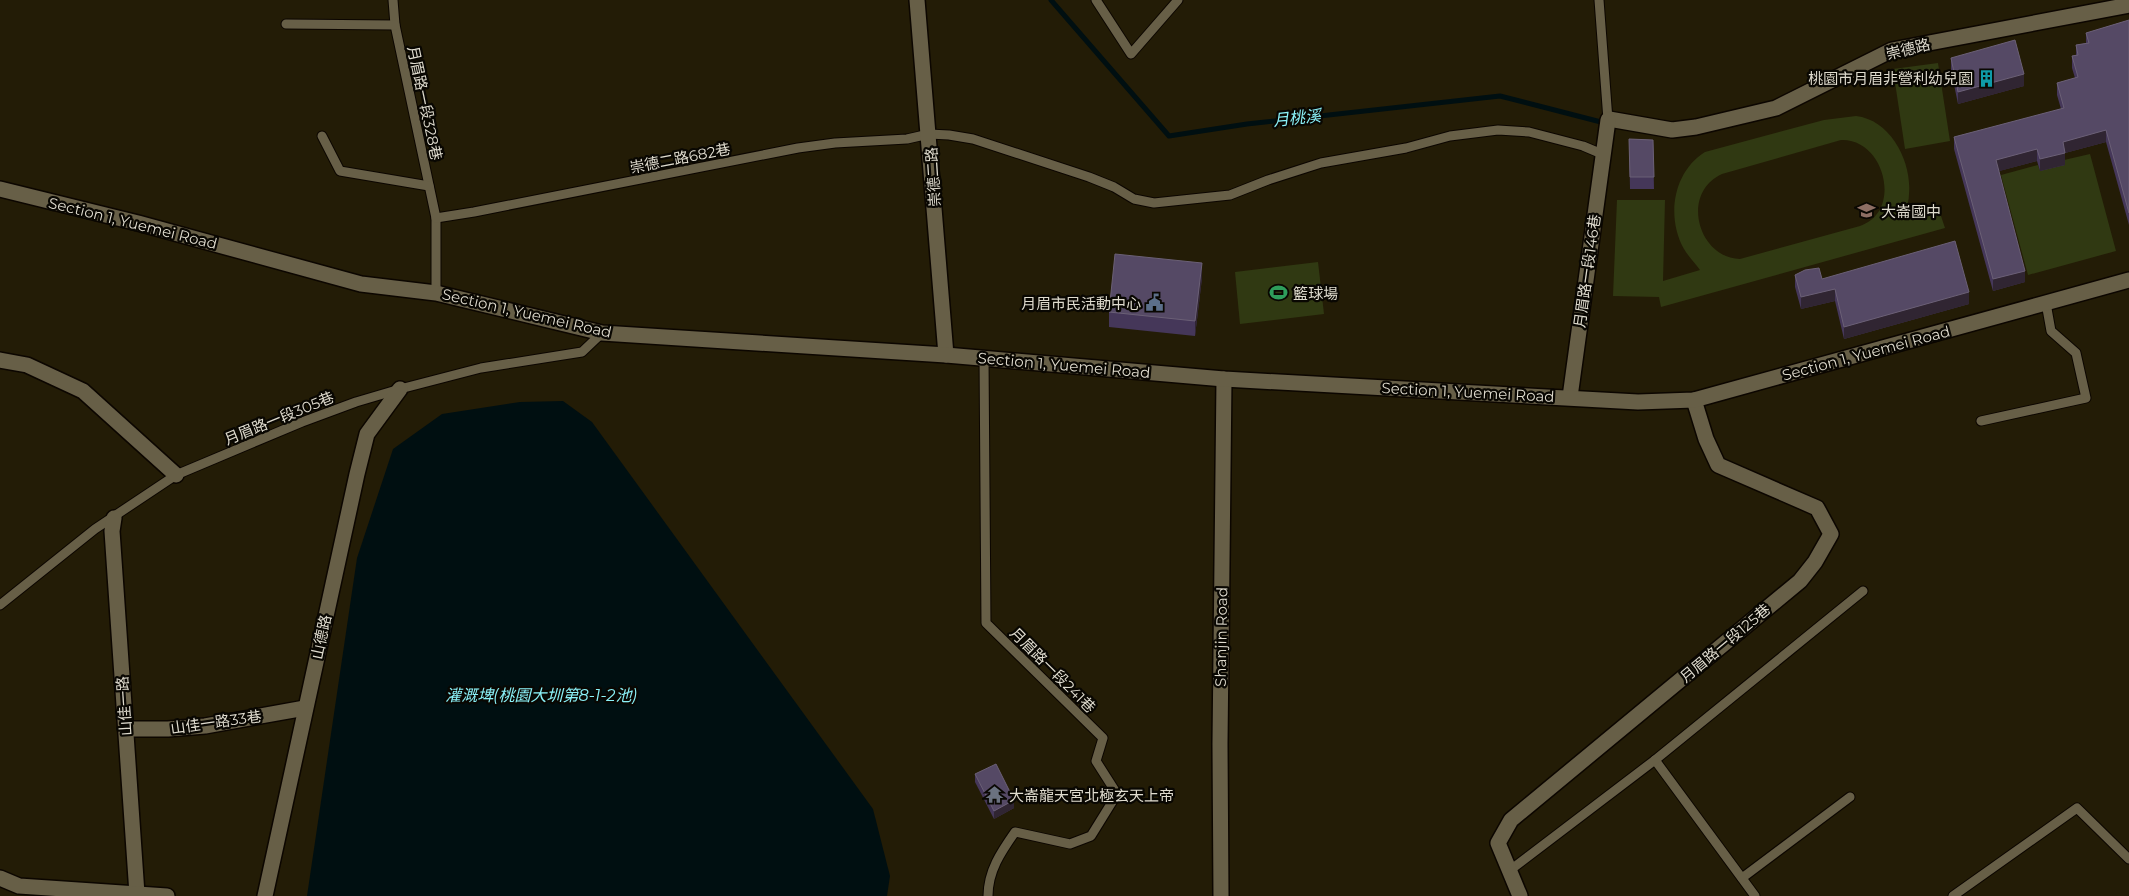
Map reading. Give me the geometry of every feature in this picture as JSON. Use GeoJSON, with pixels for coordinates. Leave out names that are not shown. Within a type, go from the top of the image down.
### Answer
{"type":"FeatureCollection","features":[{"type":"Feature","properties":{"kind":"street","name":"崇德二路"},"geometry":{"type":"LineString","coordinates":[[918,0],[946,355]]}},
{"type":"Feature","properties":{"kind":"street","name":"崇德路"},"geometry":{"type":"LineString","coordinates":[[1608,120],[1672,130],[1696,127],[1776,108],[1892,50],[2128,3]]}},
{"type":"Feature","properties":{"kind":"street","name":"月眉路一段146巷"},"geometry":{"type":"LineString","coordinates":[[1570,397],[1608,120]]}},
{"type":"Feature","properties":{"kind":"street","name":"Section 1, Yuemei Road"},"geometry":{"type":"LineString","coordinates":[[0,189],[138,223],[362,284],[436,293],[602,333],[946,355],[1224,379],[1638,402],[1694,400],[2129,280]]}},
{"type":"Feature","properties":{"kind":"street"},"geometry":{"type":"LineString","coordinates":[[0,360],[27,365],[83,391],[176,475]]}},
{"type":"Feature","properties":{"kind":"street","name":"Shanjin Road"},"geometry":{"type":"LineString","coordinates":[[1221,896],[1220,744],[1224,379]]}},
{"type":"Feature","properties":{"kind":"street","name":"山德路"},"geometry":{"type":"LineString","coordinates":[[265,896],[356,474],[367,434],[400,389]]}},
{"type":"Feature","properties":{"kind":"street","name":"月眉路一段125巷"},"geometry":{"type":"LineString","coordinates":[[1520,896],[1498,843],[1511,820],[1800,581],[1815,562],[1831,534],[1817,508],[1718,465],[1706,439],[1694,400]]}},
{"type":"Feature","properties":{"kind":"street","name":"山佳一路"},"geometry":{"type":"LineString","coordinates":[[114,518],[112,531],[138,894]]}},
{"type":"Feature","properties":{"kind":"street","name":"山佳一路33巷"},"geometry":{"type":"LineString","coordinates":[[126,729],[168,730],[205,726],[305,708]]}},
{"type":"Feature","properties":{"kind":"street"},"geometry":{"type":"LineString","coordinates":[[0,878],[19,886],[166,896]]}},
{"type":"Feature","properties":{"kind":"lane","name":"月眉路一段328巷"},"geometry":{"type":"LineString","coordinates":[[393,0],[395,25],[436,218],[436,293]]}},
{"type":"Feature","properties":{"kind":"lane"},"geometry":{"type":"LineString","coordinates":[[1096,0],[1131,54],[1178,0]]}},
{"type":"Feature","properties":{"kind":"lane"},"geometry":{"type":"LineString","coordinates":[[1599,0],[1608,120]]}},
{"type":"Feature","properties":{"kind":"lane"},"geometry":{"type":"LineString","coordinates":[[286,24],[395,25]]}},
{"type":"Feature","properties":{"kind":"lane","name":"崇德二路682巷"},"geometry":{"type":"LineString","coordinates":[[436,218],[798,148],[835,143],[891,140],[929,134],[973,139],[1097,180],[1114,187],[1134,199],[1154,203],[1230,195],[1268,180],[1321,163],[1406,148],[1450,136],[1498,130],[1529,132],[1603,150]]}},
{"type":"Feature","properties":{"kind":"lane"},"geometry":{"type":"LineString","coordinates":[[322,136],[340,171],[428,186]]}},
{"type":"Feature","properties":{"kind":"lane"},"geometry":{"type":"LineString","coordinates":[[1981,421],[2086,398],[2076,353],[2051,332],[2046,303]]}},
{"type":"Feature","properties":{"kind":"lane","name":"月眉路一段305巷"},"geometry":{"type":"LineString","coordinates":[[0,605],[95,529],[176,475],[302,422],[400,389],[482,368],[582,352],[602,333]]}},
{"type":"Feature","properties":{"kind":"lane","name":"月眉路一段241巷"},"geometry":{"type":"LineString","coordinates":[[984,358],[986,623],[1103,738],[1096,761],[1117,794],[1091,836],[1070,844],[1015,832],[998,855],[988,883],[988,896]]}},
{"type":"Feature","properties":{"kind":"lane"},"geometry":{"type":"LineString","coordinates":[[1509,872],[1655,760],[1863,591]]}},
{"type":"Feature","properties":{"kind":"lane"},"geometry":{"type":"LineString","coordinates":[[1655,760],[1755,896]]}},
{"type":"Feature","properties":{"kind":"lane"},"geometry":{"type":"LineString","coordinates":[[1742,878],[1850,797]]}},
{"type":"Feature","properties":{"kind":"lane"},"geometry":{"type":"LineString","coordinates":[[1953,896],[2078,808],[2129,859]]}},
{"type":"Feature","properties":{"kind":"green space"},"geometry":{"type":"Polygon","coordinates":[[[1938,63],[1950,141],[1905,149],[1893,69],[1938,63]]]}},
{"type":"Feature","properties":{"kind":"green space"},"geometry":{"type":"Polygon","coordinates":[[[1856,116],[1868,119],[1879,125],[1897,144],[1907,169],[1909,196],[1905,213],[1937,204],[1945,228],[1661,307],[1659,297],[1613,296],[1617,200],[1665,200],[1663,281],[1700,270],[1686,252],[1678,236],[1674,210],[1680,183],[1694,161],[1705,152],[1824,120],[1856,116]],[[1841,140],[1722,174],[1709,183],[1701,195],[1698,209],[1705,237],[1714,248],[1725,256],[1740,259],[1860,226],[1873,218],[1881,206],[1884,192],[1883,177],[1878,163],[1869,151],[1856,143],[1841,140]]]}},
{"type":"Feature","properties":{"kind":"green space"},"geometry":{"type":"Polygon","coordinates":[[[2090,154],[2116,251],[2028,275],[2001,175],[2038,165],[2040,171],[2064,160],[2090,154]]]}},
{"type":"Feature","properties":{"kind":"green space","name":"籃球場"},"geometry":{"type":"Polygon","coordinates":[[[1318,262],[1324,314],[1240,324],[1235,272],[1318,262]]]}},
{"type":"Feature","properties":{"kind":"water","name":"灌溉埤(桃園大圳第8-1-2池)"},"geometry":{"type":"Polygon","coordinates":[[[563,401],[592,422],[873,809],[890,876],[887,896],[307,896],[357,558],[393,449],[442,414],[520,402],[563,401]]]}},
{"type":"Feature","properties":{"kind":"building"},"geometry":{"type":"Polygon","coordinates":[[[2129,20],[2129,213],[2106,130],[2063,142],[2065,153],[2040,159],[2037,149],[1996,160],[2025,271],[1993,279],[1954,137],[2064,108],[2057,83],[2078,77],[2072,56],[2078,55],[2076,45],[2089,43],[2086,33],[2129,20]]]}},
{"type":"Feature","properties":{"kind":"building","name":"桃園市月眉非營利幼兒園"},"geometry":{"type":"Polygon","coordinates":[[[2015,40],[2024,74],[1958,92],[1951,58],[2015,40]]]}},
{"type":"Feature","properties":{"kind":"building"},"geometry":{"type":"Polygon","coordinates":[[[1629,139],[1653,140],[1654,177],[1630,177],[1629,139]]]}},
{"type":"Feature","properties":{"kind":"building"},"geometry":{"type":"Polygon","coordinates":[[[1955,241],[1969,292],[1844,327],[1835,289],[1801,297],[1795,275],[1805,270],[1819,268],[1822,279],[1955,241]]]}},
{"type":"Feature","properties":{"kind":"building","name":"月眉市民活動中心"},"geometry":{"type":"Polygon","coordinates":[[[1115,254],[1202,263],[1195,321],[1109,312],[1115,254]]]}},
{"type":"Feature","properties":{"kind":"building","name":"大崙龍天宮北極玄天上帝"},"geometry":{"type":"Polygon","coordinates":[[[996,764],[1014,800],[994,811],[975,774],[996,764]]]}},
{"type":"Feature","properties":{"kind":"waterway","name":"月桃溪"},"geometry":{"type":"LineString","coordinates":[[1051,0],[1169,136],[1247,124],[1500,96],[1601,122]]}},
{"type":"Feature","properties":{"kind":"place","name":"桃園市月眉非營利幼兒園"},"geometry":{"type":"Point","coordinates":[1987,78]}},
{"type":"Feature","properties":{"kind":"place","name":"大崙國中"},"geometry":{"type":"Point","coordinates":[1867,211]}},
{"type":"Feature","properties":{"kind":"place","name":"籃球場"},"geometry":{"type":"Point","coordinates":[1279,293]}},
{"type":"Feature","properties":{"kind":"place","name":"月眉市民活動中心"},"geometry":{"type":"Point","coordinates":[1155,303]}},
{"type":"Feature","properties":{"kind":"place","name":"大崙龍天宮北極玄天上帝"},"geometry":{"type":"Point","coordinates":[995,795]}}]}
